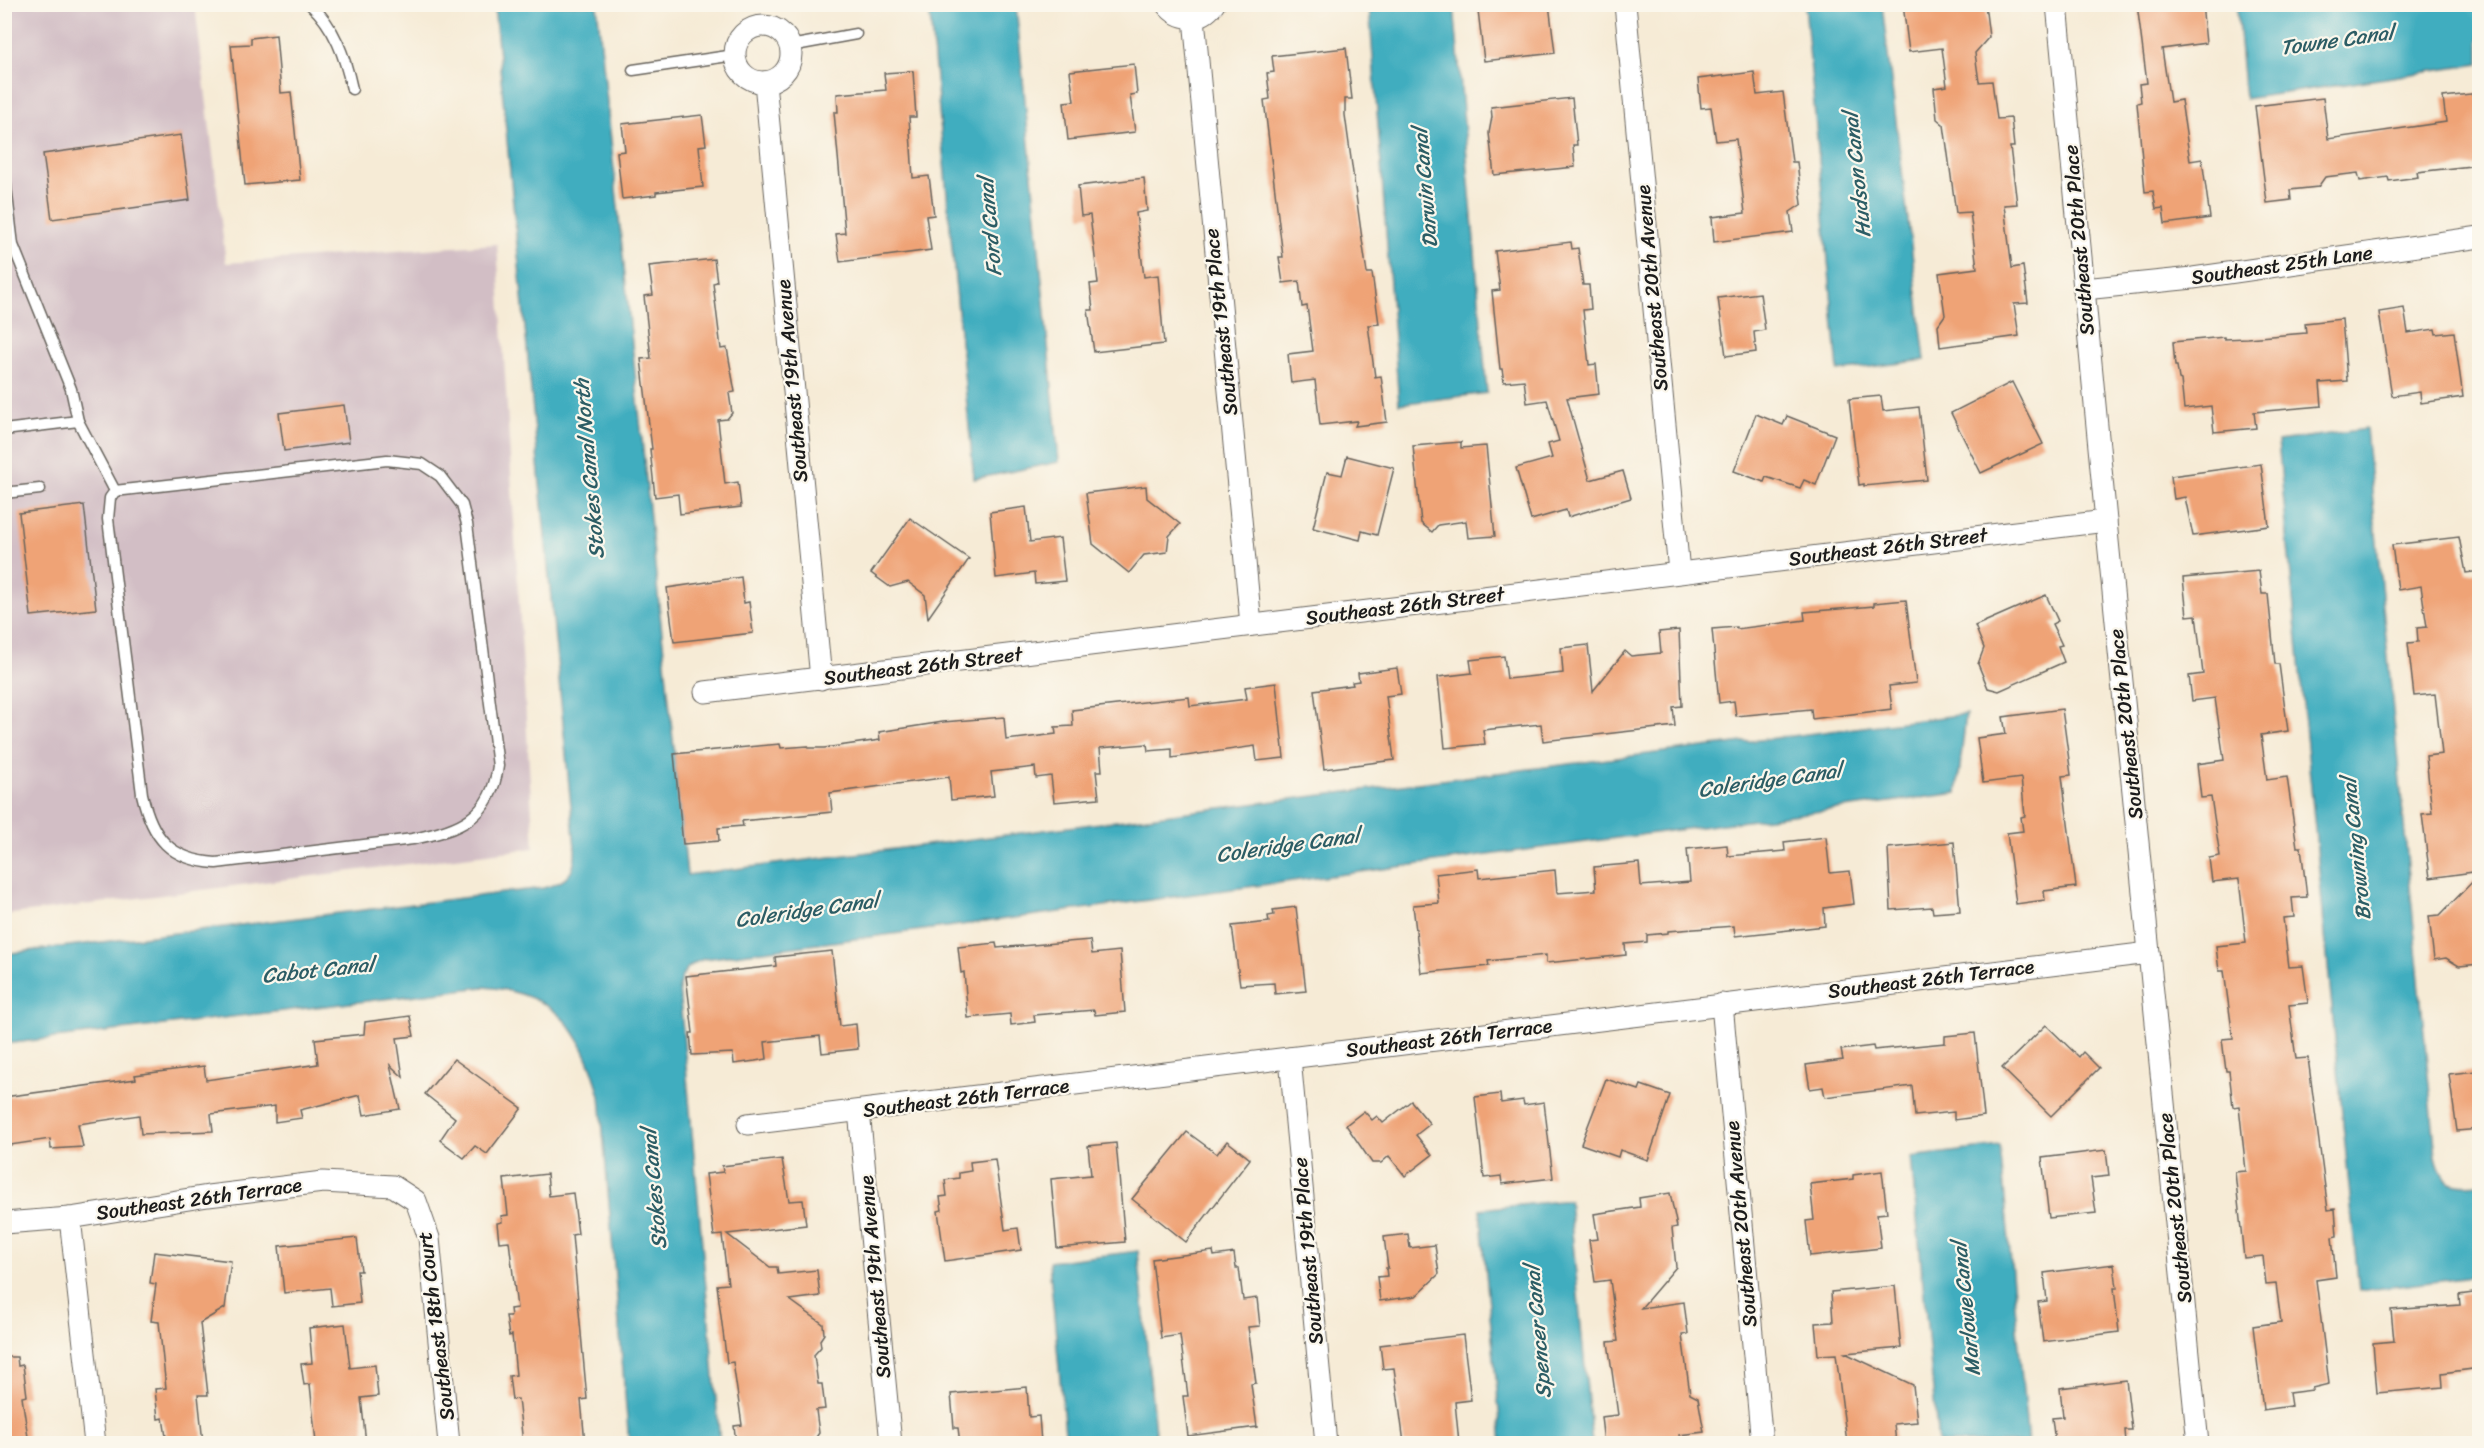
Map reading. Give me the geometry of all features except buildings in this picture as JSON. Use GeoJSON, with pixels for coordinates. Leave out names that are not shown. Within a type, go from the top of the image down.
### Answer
{"type":"FeatureCollection","features":[{"type":"Feature","properties":{"kind":"street"},"geometry":{"type":"LineString","coordinates":[[1166,4],[1177,15],[1194,18],[1203,15],[1214,4]]}},
{"type":"Feature","properties":{"kind":"street","name":"Southeast 20th Avenue"},"geometry":{"type":"LineString","coordinates":[[1625,4],[1679,572]]}},
{"type":"Feature","properties":{"kind":"street","name":"Southeast 20th Place"},"geometry":{"type":"LineString","coordinates":[[2057,4],[2106,521],[2199,1443]]}},
{"type":"Feature","properties":{"kind":"street","name":"Southeast 19th Place"},"geometry":{"type":"LineString","coordinates":[[1194,18],[1251,625]]}},
{"type":"Feature","properties":{"kind":"street"},"geometry":{"type":"LineString","coordinates":[[754,27],[772,27],[786,38],[790,46],[790,62],[786,70],[773,80],[765,82],[756,81],[741,71],[735,55],[740,38],[754,27]]}},
{"type":"Feature","properties":{"kind":"street","name":"Southeast 19th Avenue"},"geometry":{"type":"LineString","coordinates":[[765,82],[821,679]]}},
{"type":"Feature","properties":{"kind":"street","name":"Southeast 25th Lane"},"geometry":{"type":"LineString","coordinates":[[2084,289],[2193,278],[2480,237]]}},
{"type":"Feature","properties":{"kind":"street","name":"Southeast 26th Street"},"geometry":{"type":"LineString","coordinates":[[705,692],[2106,521]]}},
{"type":"Feature","properties":{"kind":"street","name":"Southeast 26th Terrace"},"geometry":{"type":"LineString","coordinates":[[748,1124],[2149,953]]}},
{"type":"Feature","properties":{"kind":"street","name":"Southeast 20th Avenue"},"geometry":{"type":"LineString","coordinates":[[1722,1004],[1762,1443]]}},
{"type":"Feature","properties":{"kind":"street","name":"Southeast 19th Place"},"geometry":{"type":"LineString","coordinates":[[1290,1058],[1326,1443]]}},
{"type":"Feature","properties":{"kind":"street","name":"Southeast 19th Avenue"},"geometry":{"type":"LineString","coordinates":[[859,1111],[891,1443]]}},
{"type":"Feature","properties":{"kind":"street","name":"Southeast 26th Terrace"},"geometry":{"type":"LineString","coordinates":[[4,1223],[70,1218],[208,1196],[323,1182],[393,1185]]}},
{"type":"Feature","properties":{"kind":"street","name":"Southeast 18th Court"},"geometry":{"type":"LineString","coordinates":[[393,1185],[416,1202],[429,1238],[449,1443]]}},
{"type":"Feature","properties":{"kind":"street"},"geometry":{"type":"LineString","coordinates":[[70,1218],[95,1443]]}},
{"type":"Feature","properties":{"kind":"lane"},"geometry":{"type":"LineString","coordinates":[[310,4],[319,13],[344,54],[352,89]]}},
{"type":"Feature","properties":{"kind":"lane"},"geometry":{"type":"LineString","coordinates":[[790,46],[856,34]]}},
{"type":"Feature","properties":{"kind":"lane"},"geometry":{"type":"LineString","coordinates":[[633,70],[735,55]]}},
{"type":"Feature","properties":{"kind":"lane"},"geometry":{"type":"LineString","coordinates":[[4,170],[13,245],[71,389],[78,421],[115,491]]}},
{"type":"Feature","properties":{"kind":"lane"},"geometry":{"type":"LineString","coordinates":[[4,430],[78,421]]}},
{"type":"Feature","properties":{"kind":"lane"},"geometry":{"type":"LineString","coordinates":[[387,460],[422,464],[440,476],[462,505],[466,524],[498,766],[495,785],[487,801],[475,816],[460,826],[442,833],[413,839],[216,863],[199,862],[179,855],[164,843],[154,832],[142,794],[108,519],[110,498],[115,491],[387,460]]}},
{"type":"Feature","properties":{"kind":"lane"},"geometry":{"type":"LineString","coordinates":[[4,493],[40,489]]}},
{"type":"Feature","properties":{"kind":"shaded area"},"geometry":{"type":"Polygon","coordinates":[[[4,5],[195,5],[226,263],[497,244],[534,848],[5,915],[4,5]]]}},
{"type":"Feature","properties":{"kind":"water","name":"Towne Canal"},"geometry":{"type":"Polygon","coordinates":[[[2260,4],[2479,5],[2479,64],[2245,99],[2237,8],[2260,4]]]}},
{"type":"Feature","properties":{"kind":"water"},"geometry":{"type":"Polygon","coordinates":[[[494,5],[597,5],[687,875],[1966,714],[1957,793],[699,961],[684,973],[679,988],[720,1443],[629,1443],[600,1096],[585,1052],[575,1034],[548,1006],[530,997],[484,987],[5,1044],[4,954],[543,888],[564,880],[572,870],[575,848],[494,5]]]}},
{"type":"Feature","properties":{"kind":"water","name":"Ford Canal"},"geometry":{"type":"Polygon","coordinates":[[[929,5],[1016,5],[1059,462],[974,479],[929,5]]]}},
{"type":"Feature","properties":{"kind":"water","name":"Darwin Canal"},"geometry":{"type":"Polygon","coordinates":[[[1369,5],[1454,5],[1487,393],[1399,404],[1369,5]]]}},
{"type":"Feature","properties":{"kind":"water","name":"Hudson Canal"},"geometry":{"type":"Polygon","coordinates":[[[1805,5],[1882,5],[1925,360],[1838,371],[1805,5]]]}},
{"type":"Feature","properties":{"kind":"water","name":"Browning Canal"},"geometry":{"type":"Polygon","coordinates":[[[2366,429],[2436,1157],[2442,1173],[2450,1182],[2463,1185],[2479,1184],[2480,1276],[2359,1291],[2278,441],[2366,429]]]}},
{"type":"Feature","properties":{"kind":"water","name":"Marlowe Canal"},"geometry":{"type":"Polygon","coordinates":[[[2000,1146],[2028,1443],[1938,1443],[1911,1157],[2000,1146]]]}},
{"type":"Feature","properties":{"kind":"water","name":"Spencer Canal"},"geometry":{"type":"Polygon","coordinates":[[[1569,1200],[1592,1443],[1502,1443],[1480,1209],[1569,1200]]]}},
{"type":"Feature","properties":{"kind":"water"},"geometry":{"type":"Polygon","coordinates":[[[1138,1251],[1156,1443],[1066,1443],[1049,1262],[1138,1251]]]}},
{"type":"Feature","properties":{"kind":"water label","name":"Stokes Canal North"},"geometry":{"type":"Point","coordinates":[589,469]}},
{"type":"Feature","properties":{"kind":"water label","name":"Coleridge Canal"},"geometry":{"type":"Point","coordinates":[1770,780]}},
{"type":"Feature","properties":{"kind":"water label","name":"Coleridge Canal"},"geometry":{"type":"Point","coordinates":[1288,845]}},
{"type":"Feature","properties":{"kind":"water label","name":"Coleridge Canal"},"geometry":{"type":"Point","coordinates":[807,910]}},
{"type":"Feature","properties":{"kind":"water label","name":"Cabot Canal"},"geometry":{"type":"Point","coordinates":[318,970]}},
{"type":"Feature","properties":{"kind":"water label","name":"Stokes Canal"},"geometry":{"type":"Point","coordinates":[654,1189]}}]}
